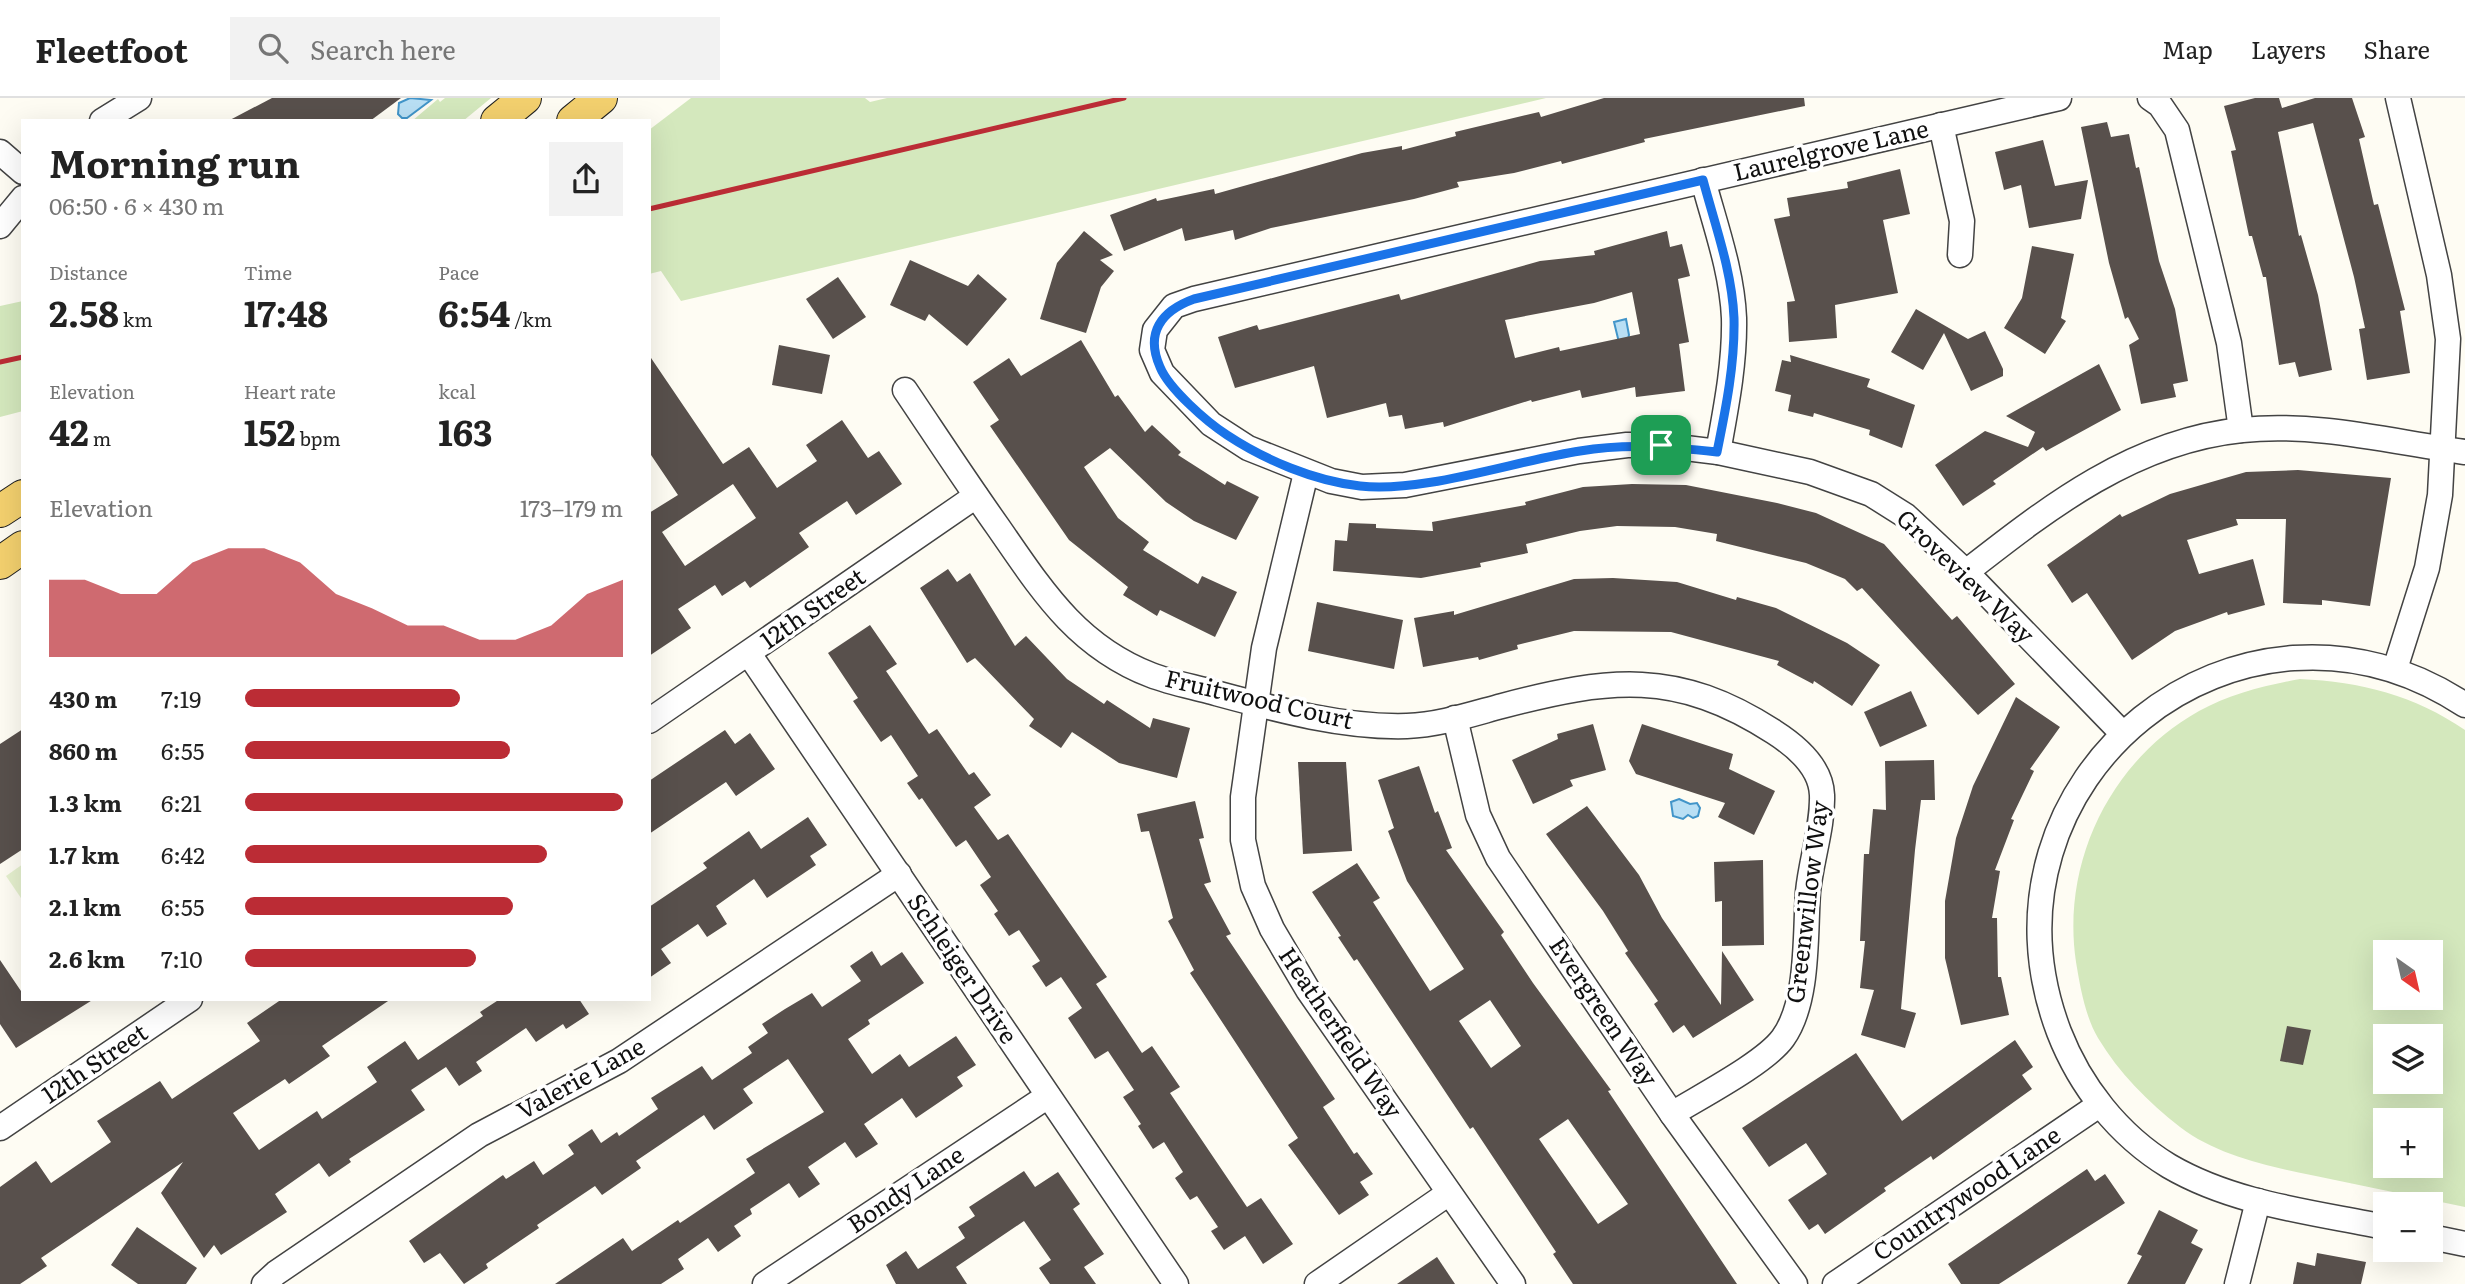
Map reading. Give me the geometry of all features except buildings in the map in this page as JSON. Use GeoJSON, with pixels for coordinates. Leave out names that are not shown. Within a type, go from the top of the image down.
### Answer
{"type":"FeatureCollection","features":[{"type":"Feature","properties":{"kind":"main road"},"geometry":{"type":"LineString","coordinates":[[499,119],[525,98]]}},
{"type":"Feature","properties":{"kind":"main road"},"geometry":{"type":"LineString","coordinates":[[575,119],[601,98]]}},
{"type":"Feature","properties":{"kind":"main road"},"geometry":{"type":"LineString","coordinates":[[0,511],[21,497]]}},
{"type":"Feature","properties":{"kind":"main road"},"geometry":{"type":"LineString","coordinates":[[0,562],[21,548]]}},
{"type":"Feature","properties":{"kind":"street"},"geometry":{"type":"LineString","coordinates":[[105,119],[139,98]]}},
{"type":"Feature","properties":{"kind":"street","name":"Laurelgrove Lane"},"geometry":{"type":"LineString","coordinates":[[1277,280],[2059,98]]}},
{"type":"Feature","properties":{"kind":"street"},"geometry":{"type":"LineString","coordinates":[[2150,98],[2160,105],[2177,130],[2229,343],[2241,430]]}},
{"type":"Feature","properties":{"kind":"street"},"geometry":{"type":"LineString","coordinates":[[2395,669],[2427,568],[2455,451],[2448,339],[2439,275],[2398,98]]}},
{"type":"Feature","properties":{"kind":"street"},"geometry":{"type":"LineString","coordinates":[[1941,125],[1962,221],[1960,255]]}},
{"type":"Feature","properties":{"kind":"street"},"geometry":{"type":"LineString","coordinates":[[0,152],[21,170]]}},
{"type":"Feature","properties":{"kind":"street"},"geometry":{"type":"LineString","coordinates":[[1703,180],[1726,264],[1734,317],[1730,388],[1717,452]]}},
{"type":"Feature","properties":{"kind":"street"},"geometry":{"type":"LineString","coordinates":[[0,226],[21,200]]}},
{"type":"Feature","properties":{"kind":"street","name":"Groveview Way"},"geometry":{"type":"LineString","coordinates":[[1277,280],[1174,306],[1155,330],[1152,350],[1163,373],[1211,424],[1248,448],[1306,473],[1331,481],[1362,486],[1405,485],[1579,451],[1661,445],[1717,452],[1810,472],[1871,494],[1906,516],[1966,572],[2122,733]]}},
{"type":"Feature","properties":{"kind":"street","name":"Fruitwood Court"},"geometry":{"type":"LineString","coordinates":[[905,390],[1055,609],[1096,646],[1150,675],[1257,704],[1363,724],[1410,726],[1455,718],[1572,687],[1616,683],[1677,688],[1701,694],[1751,717],[1790,742],[1806,758]]}},
{"type":"Feature","properties":{"kind":"street"},"geometry":{"type":"LineString","coordinates":[[1966,572],[2054,504],[2103,474],[2180,444],[2241,430],[2344,433],[2455,451]]}},
{"type":"Feature","properties":{"kind":"street","name":"Heatherfield Way"},"geometry":{"type":"LineString","coordinates":[[1306,473],[1278,583],[1243,797],[1243,840],[1253,886],[1272,929],[1308,990],[1513,1284]]}},
{"type":"Feature","properties":{"kind":"street","name":"12th Street"},"geometry":{"type":"LineString","coordinates":[[651,720],[976,496]]}},
{"type":"Feature","properties":{"kind":"street","name":"Schleiger Drive"},"geometry":{"type":"LineString","coordinates":[[749,654],[1175,1284]]}},
{"type":"Feature","properties":{"kind":"street"},"geometry":{"type":"LineString","coordinates":[[2373,1225],[2258,1201],[2206,1185],[2167,1164],[2117,1125],[2099,1105],[2068,1055],[2048,1004],[2039,948],[2038,920],[2046,866],[2063,817],[2091,768],[2122,733],[2151,710],[2203,682],[2253,664],[2309,657],[2342,659],[2395,669],[2440,689],[2465,705]]}},
{"type":"Feature","properties":{"kind":"street","name":"Evergreen Way"},"geometry":{"type":"LineString","coordinates":[[1455,718],[1478,815],[1497,858],[1672,1114],[1795,1284]]}},
{"type":"Feature","properties":{"kind":"street","name":"Greenwillow Way"},"geometry":{"type":"LineString","coordinates":[[1672,1114],[1776,1045],[1783,1038],[1799,1003],[1809,876],[1822,794],[1816,772],[1806,758]]}},
{"type":"Feature","properties":{"kind":"street","name":"Valerie Lane"},"geometry":{"type":"LineString","coordinates":[[264,1284],[276,1273],[479,1135],[619,1061],[899,874]]}},
{"type":"Feature","properties":{"kind":"street","name":"12th Street"},"geometry":{"type":"LineString","coordinates":[[0,1128],[187,1001]]}},
{"type":"Feature","properties":{"kind":"street","name":"Bondy Lane"},"geometry":{"type":"LineString","coordinates":[[765,1284],[1048,1096]]}},
{"type":"Feature","properties":{"kind":"street","name":"Countrywood Lane"},"geometry":{"type":"LineString","coordinates":[[1835,1284],[2099,1105]]}},
{"type":"Feature","properties":{"kind":"street"},"geometry":{"type":"LineString","coordinates":[[1317,1284],[1449,1193]]}},
{"type":"Feature","properties":{"kind":"street"},"geometry":{"type":"LineString","coordinates":[[2237,1284],[2258,1201]]}},
{"type":"Feature","properties":{"kind":"street"},"geometry":{"type":"LineString","coordinates":[[2443,1239],[2465,1244]]}},
{"type":"Feature","properties":{"kind":"green space"},"geometry":{"type":"Polygon","coordinates":[[[445,98],[491,98],[465,119],[414,119],[438,99],[440,102],[445,98]]]}},
{"type":"Feature","properties":{"kind":"green space"},"geometry":{"type":"Polygon","coordinates":[[[691,98],[865,98],[870,102],[887,98],[1546,98],[681,301],[661,271],[651,274],[651,128],[691,98]]]}},
{"type":"Feature","properties":{"kind":"green space"},"geometry":{"type":"Polygon","coordinates":[[[21,301],[21,412],[0,417],[0,306],[21,301]]]}},
{"type":"Feature","properties":{"kind":"green space"},"geometry":{"type":"Polygon","coordinates":[[[2300,679],[2366,687],[2406,699],[2465,730],[2465,1207],[2443,1202],[2443,1192],[2394,1192],[2275,1167],[2215,1148],[2180,1127],[2135,1086],[2106,1051],[2093,1029],[2081,991],[2073,925],[2077,887],[2085,852],[2099,817],[2117,786],[2141,757],[2168,732],[2211,705],[2261,687],[2300,679]]]}},
{"type":"Feature","properties":{"kind":"green space"},"geometry":{"type":"Polygon","coordinates":[[[21,865],[21,898],[6,876],[21,865]]]}},
{"type":"Feature","properties":{"kind":"water"},"geometry":{"type":"Polygon","coordinates":[[[410,98],[431,100],[407,118],[402,118],[398,114],[399,103],[410,98]]]}},
{"type":"Feature","properties":{"kind":"water"},"geometry":{"type":"Polygon","coordinates":[[[1626,319],[1629,335],[1623,359],[1614,322],[1626,319]]]}},
{"type":"Feature","properties":{"kind":"water"},"geometry":{"type":"Polygon","coordinates":[[[1679,799],[1690,804],[1697,803],[1700,808],[1698,816],[1693,818],[1688,815],[1683,819],[1673,816],[1671,802],[1679,799]]]}},
{"type":"Feature","properties":{"kind":"railway"},"geometry":{"type":"LineString","coordinates":[[651,209],[1124,98]]}},
{"type":"Feature","properties":{"kind":"railway"},"geometry":{"type":"LineString","coordinates":[[0,362],[21,357]]}},
{"type":"Feature","properties":{"kind":"route"},"geometry":{"type":"LineString","coordinates":[[1703,180],[1726,264],[1734,317],[1730,388],[1717,452],[1661,445],[1627,445],[1579,451],[1405,485],[1362,486],[1331,481],[1248,448],[1211,424],[1163,373],[1152,350],[1155,330],[1174,306],[1194,299],[1703,180]]}}]}
